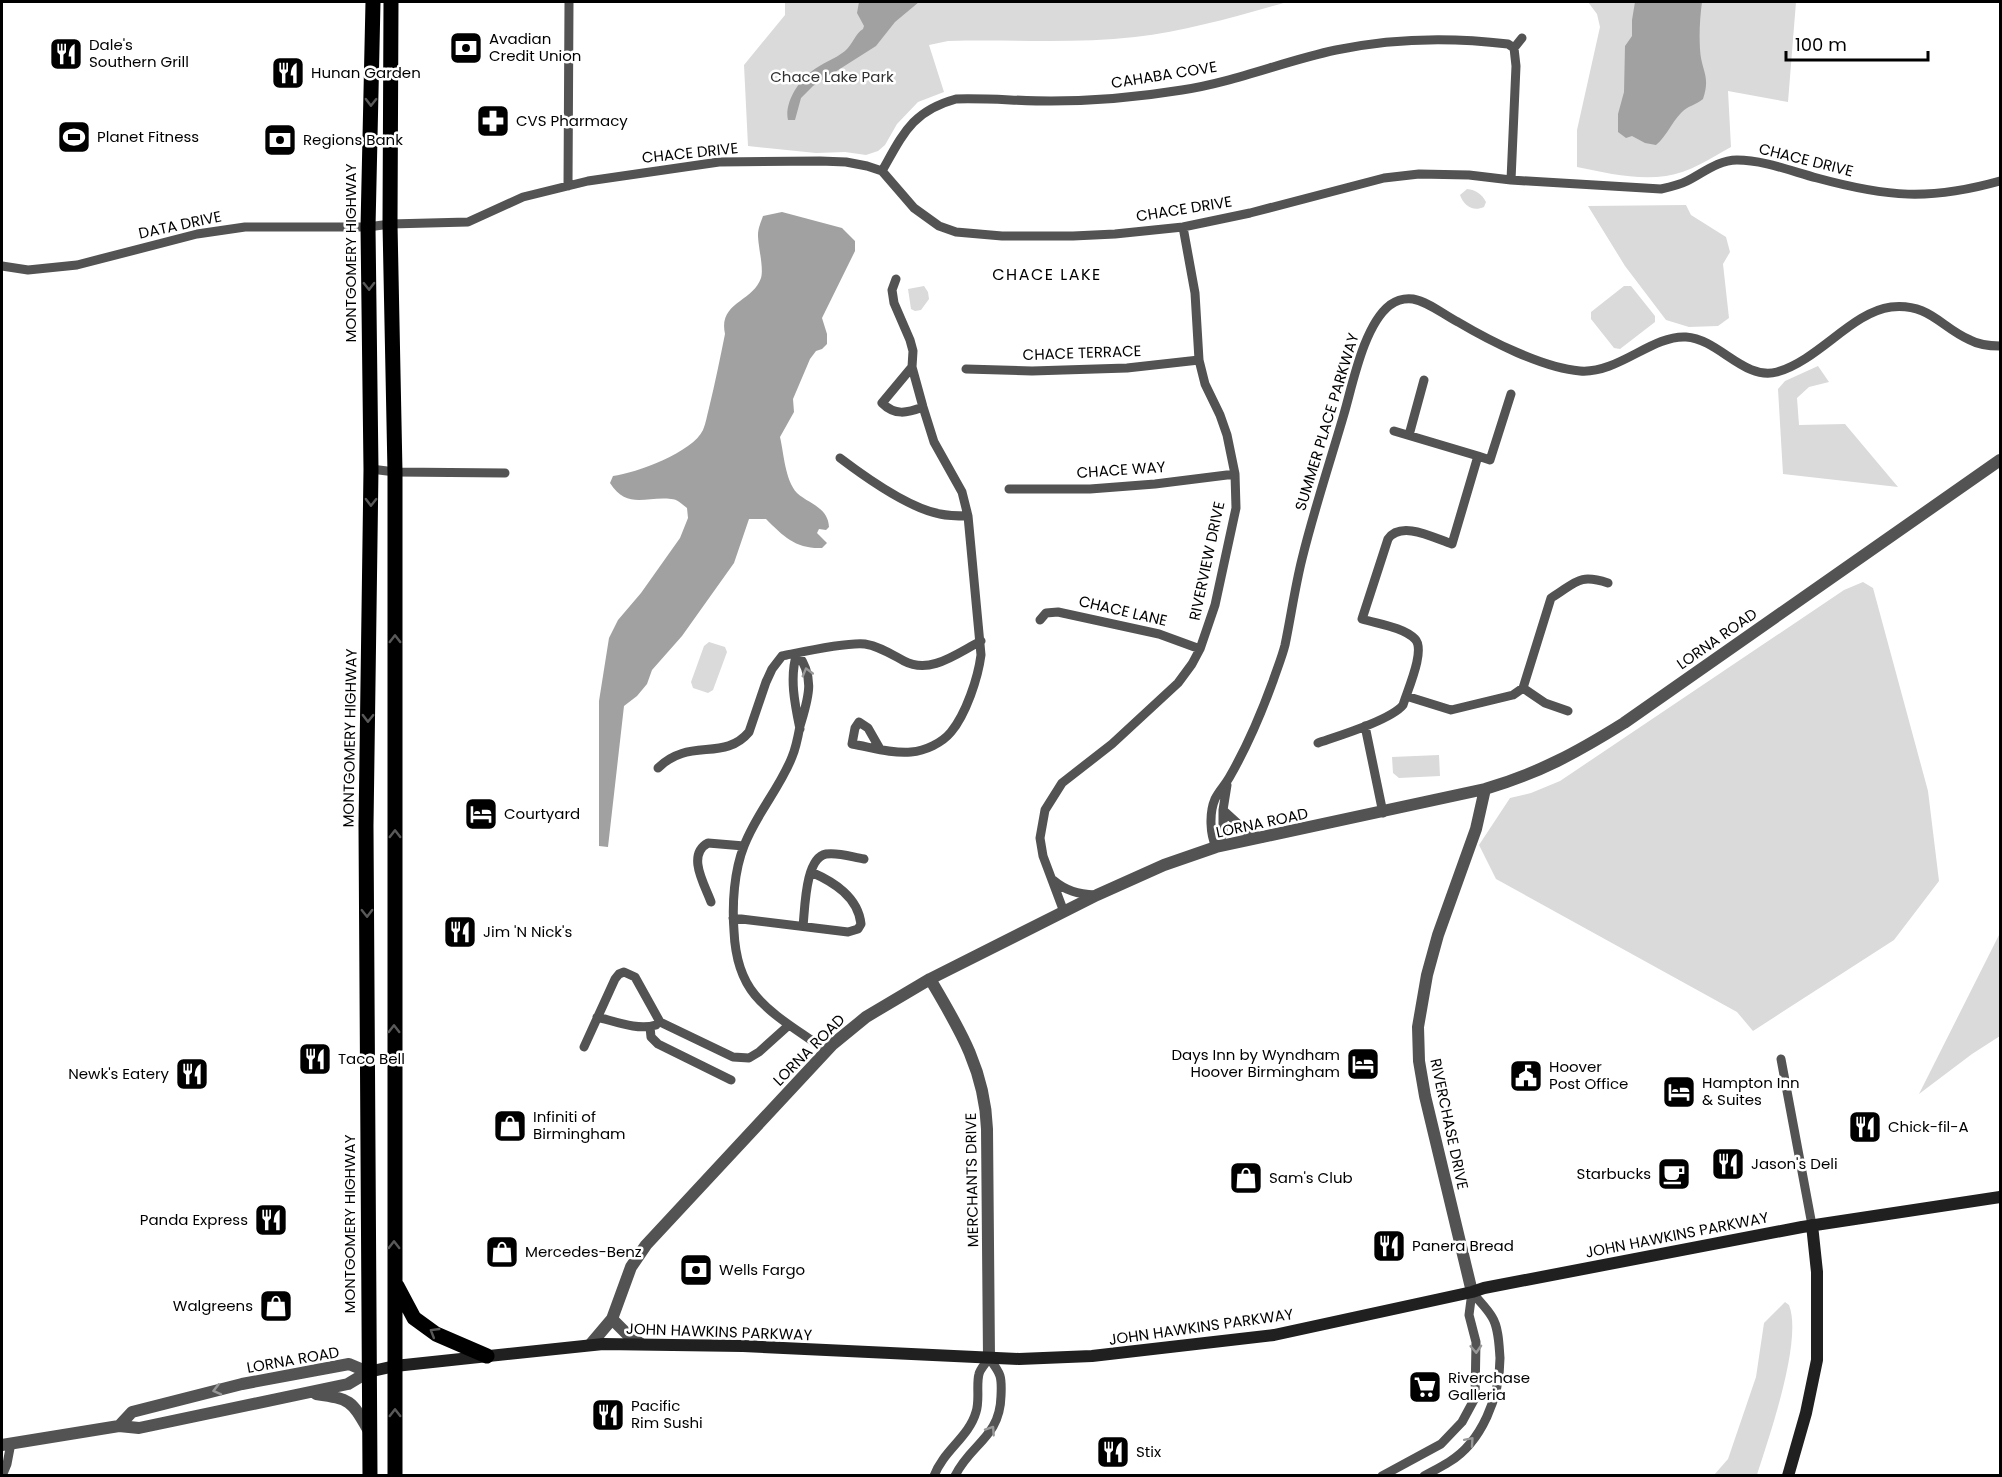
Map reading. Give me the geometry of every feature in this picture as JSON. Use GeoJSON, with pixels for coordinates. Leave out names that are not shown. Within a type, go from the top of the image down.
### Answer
{"type":"FeatureCollection","features":[{"type":"Feature","properties":{"kind":"main road","name":"MONTGOMERY HIGHWAY"},"geometry":{"type":"LineString","coordinates":[[370,1476],[366,826],[371,469],[368,227],[373,2]]}},
{"type":"Feature","properties":{"kind":"main road"},"geometry":{"type":"LineString","coordinates":[[391,2],[390,224],[395,472],[395,1476]]}},
{"type":"Feature","properties":{"kind":"main road","name":"JOHN HAWKINS PARKWAY"},"geometry":{"type":"LineString","coordinates":[[368,1371],[395,1366],[590,1345],[743,1346],[1019,1359],[1092,1356],[1274,1335],[1484,1288],[1812,1225],[2001,1197]]}},
{"type":"Feature","properties":{"kind":"main road"},"geometry":{"type":"LineString","coordinates":[[1788,1476],[1806,1413],[1817,1360],[1817,1272],[1812,1225]]}},
{"type":"Feature","properties":{"kind":"main road"},"geometry":{"type":"LineString","coordinates":[[394,1277],[414,1318],[436,1334],[488,1356]]}},
{"type":"Feature","properties":{"kind":"street"},"geometry":{"type":"LineString","coordinates":[[568,186],[569,2]]}},
{"type":"Feature","properties":{"kind":"street"},"geometry":{"type":"LineString","coordinates":[[1511,180],[1516,66],[1514,48],[1522,38]]}},
{"type":"Feature","properties":{"kind":"street","name":"CAHABA COVE"},"geometry":{"type":"LineString","coordinates":[[882,171],[904,133],[920,115],[938,104],[956,99],[1080,101],[1157,94],[1220,82],[1336,50],[1399,40],[1458,39],[1508,44],[1514,48]]}},
{"type":"Feature","properties":{"kind":"street","name":"CHACE DRIVE"},"geometry":{"type":"LineString","coordinates":[[390,224],[468,222],[523,197],[588,181],[719,162],[846,162],[882,171],[928,220],[956,232],[975,235],[1072,236],[1115,234],[1183,226],[1250,213],[1384,178],[1419,174],[1468,175],[1511,180],[1661,189],[1685,183],[1720,163],[1737,160],[1764,164],[1865,191],[1909,195],[1954,192],[2001,181]]}},
{"type":"Feature","properties":{"kind":"street","name":"DATA DRIVE"},"geometry":{"type":"LineString","coordinates":[[2,266],[28,270],[77,265],[197,234],[245,227],[368,227],[390,224]]}},
{"type":"Feature","properties":{"kind":"street","name":"RIVERVIEW DRIVE"},"geometry":{"type":"LineString","coordinates":[[1064,912],[1050,877],[1040,838],[1045,810],[1062,783],[1112,744],[1178,683],[1200,649],[1215,606],[1236,508],[1234,474],[1227,435],[1205,384],[1198,360],[1195,292],[1183,226]]}},
{"type":"Feature","properties":{"kind":"street"},"geometry":{"type":"LineString","coordinates":[[880,749],[911,752],[933,746],[951,733],[979,670],[981,641],[968,516],[962,492],[934,442],[923,407],[912,368],[913,351],[910,340],[894,303],[892,290],[896,279]]}},
{"type":"Feature","properties":{"kind":"street","name":"SUMMER PLACE PARKWAY"},"geometry":{"type":"LineString","coordinates":[[1216,848],[1211,837],[1216,798],[1228,780],[1260,717],[1284,650],[1301,562],[1313,515],[1364,349],[1381,314],[1393,303],[1400,300],[1416,300],[1498,343],[1549,364],[1579,371],[1604,368],[1664,341],[1680,337],[1698,338],[1755,371],[1775,373],[1803,361],[1872,313],[1894,307],[1918,309],[1939,319],[1971,341],[2001,346]]}},
{"type":"Feature","properties":{"kind":"street","name":"CHACE TERRACE"},"geometry":{"type":"LineString","coordinates":[[966,369],[1032,371],[1126,368],[1198,360]]}},
{"type":"Feature","properties":{"kind":"street"},"geometry":{"type":"LineString","coordinates":[[912,368],[882,403],[889,410],[900,413],[923,407]]}},
{"type":"Feature","properties":{"kind":"street"},"geometry":{"type":"LineString","coordinates":[[1409,435],[1424,381]]}},
{"type":"Feature","properties":{"kind":"street"},"geometry":{"type":"LineString","coordinates":[[1394,431],[1490,460],[1511,394]]}},
{"type":"Feature","properties":{"kind":"street"},"geometry":{"type":"LineString","coordinates":[[1318,743],[1399,711],[1418,659],[1419,646],[1416,640],[1400,630],[1362,619],[1388,539],[1392,534],[1403,530],[1452,544],[1478,456]]}},
{"type":"Feature","properties":{"kind":"street"},"geometry":{"type":"LineString","coordinates":[[840,458],[888,491],[921,507],[939,514],[968,516]]}},
{"type":"Feature","properties":{"kind":"street","name":"LORNA ROAD"},"geometry":{"type":"LineString","coordinates":[[590,1345],[612,1319],[631,1267],[646,1245],[826,1051],[866,1017],[930,979],[1097,895],[1164,865],[1216,848],[1485,789],[1518,780],[1563,760],[1624,723],[2001,460]]}},
{"type":"Feature","properties":{"kind":"street"},"geometry":{"type":"LineString","coordinates":[[371,469],[395,472],[505,473]]}},
{"type":"Feature","properties":{"kind":"street","name":"CHACE WAY"},"geometry":{"type":"LineString","coordinates":[[1009,489],[1112,487],[1234,474]]}},
{"type":"Feature","properties":{"kind":"street"},"geometry":{"type":"LineString","coordinates":[[1406,696],[1451,710],[1513,696],[1523,688],[1551,598],[1587,577],[1608,583]]}},
{"type":"Feature","properties":{"kind":"street","name":"CHACE LANE"},"geometry":{"type":"LineString","coordinates":[[1040,620],[1046,613],[1058,612],[1159,634],[1200,649]]}},
{"type":"Feature","properties":{"kind":"street"},"geometry":{"type":"LineString","coordinates":[[658,768],[666,760],[685,751],[725,747],[734,745],[743,739],[749,732],[772,669],[782,656],[864,644],[879,648],[909,663],[920,666],[934,665],[981,641]]}},
{"type":"Feature","properties":{"kind":"street"},"geometry":{"type":"LineString","coordinates":[[798,653],[806,664],[810,683],[808,700],[792,757],[744,846],[732,906],[735,947],[745,978],[755,995],[826,1051]]}},
{"type":"Feature","properties":{"kind":"street"},"geometry":{"type":"LineString","coordinates":[[798,653],[794,664],[794,679],[800,729]]}},
{"type":"Feature","properties":{"kind":"street"},"geometry":{"type":"LineString","coordinates":[[1523,688],[1545,703],[1568,711]]}},
{"type":"Feature","properties":{"kind":"street"},"geometry":{"type":"LineString","coordinates":[[1365,726],[1383,813]]}},
{"type":"Feature","properties":{"kind":"street","name":"SUMMER PLACE PARKWAY"},"geometry":{"type":"LineString","coordinates":[[1216,848],[1223,834],[1223,810],[1228,780]]}},
{"type":"Feature","properties":{"kind":"street","name":"RIVERCHASE DRIVE"},"geometry":{"type":"LineString","coordinates":[[1472,1292],[1425,1096],[1419,1060],[1418,1027],[1427,975],[1438,935],[1476,830],[1485,789]]}},
{"type":"Feature","properties":{"kind":"street"},"geometry":{"type":"LineString","coordinates":[[1223,810],[1246,831],[1262,838]]}},
{"type":"Feature","properties":{"kind":"street"},"geometry":{"type":"LineString","coordinates":[[711,902],[699,870],[697,857],[699,849],[708,843],[744,846]]}},
{"type":"Feature","properties":{"kind":"street"},"geometry":{"type":"LineString","coordinates":[[803,926],[807,888],[813,863],[817,858],[826,854],[864,859]]}},
{"type":"Feature","properties":{"kind":"street"},"geometry":{"type":"LineString","coordinates":[[733,918],[848,932],[858,929],[861,924],[860,915],[841,888],[811,872]]}},
{"type":"Feature","properties":{"kind":"street"},"geometry":{"type":"LineString","coordinates":[[1050,877],[1064,889],[1078,894],[1097,895]]}},
{"type":"Feature","properties":{"kind":"street"},"geometry":{"type":"LineString","coordinates":[[584,1047],[615,979],[624,972],[635,977],[660,1022],[733,1057],[749,1058],[759,1052],[789,1024]]}},
{"type":"Feature","properties":{"kind":"street","name":"MERCHANTS DRIVE"},"geometry":{"type":"LineString","coordinates":[[930,979],[962,1033],[973,1057],[984,1100],[988,1161],[989,1358]]}},
{"type":"Feature","properties":{"kind":"street"},"geometry":{"type":"LineString","coordinates":[[597,1017],[650,1027],[660,1022]]}},
{"type":"Feature","properties":{"kind":"street"},"geometry":{"type":"LineString","coordinates":[[650,1027],[651,1037],[658,1044],[731,1080]]}},
{"type":"Feature","properties":{"kind":"street"},"geometry":{"type":"LineString","coordinates":[[709,1069],[718,1050]]}},
{"type":"Feature","properties":{"kind":"street"},"geometry":{"type":"LineString","coordinates":[[1781,1059],[1812,1225]]}},
{"type":"Feature","properties":{"kind":"street"},"geometry":{"type":"LineString","coordinates":[[1382,1476],[1441,1444],[1462,1422],[1475,1398],[1476,1342],[1469,1315],[1472,1292]]}},
{"type":"Feature","properties":{"kind":"street"},"geometry":{"type":"LineString","coordinates":[[1424,1476],[1451,1461],[1473,1439],[1485,1421],[1494,1398],[1500,1374],[1499,1345],[1493,1318],[1472,1292]]}},
{"type":"Feature","properties":{"kind":"street"},"geometry":{"type":"LineString","coordinates":[[612,1319],[641,1344]]}},
{"type":"Feature","properties":{"kind":"street"},"geometry":{"type":"LineString","coordinates":[[934,1476],[946,1452],[961,1437],[976,1414],[979,1374],[989,1358],[1002,1375],[1001,1411],[996,1424],[960,1466],[955,1476]]}},
{"type":"Feature","properties":{"kind":"street","name":"LORNA ROAD"},"geometry":{"type":"LineString","coordinates":[[119,1426],[132,1412],[242,1384],[349,1365],[368,1371]]}},
{"type":"Feature","properties":{"kind":"street","name":"LORNA ROAD"},"geometry":{"type":"LineString","coordinates":[[6,1444],[119,1426],[139,1428],[348,1384],[368,1371]]}},
{"type":"Feature","properties":{"kind":"street"},"geometry":{"type":"LineString","coordinates":[[309,1392],[347,1400],[355,1406],[369,1431]]}},
{"type":"Feature","properties":{"kind":"street"},"geometry":{"type":"LineString","coordinates":[[2,1476],[7,1464],[6,1444]]}},
{"type":"Feature","properties":{"kind":"green space","name":"Chace Lake Park"},"geometry":{"type":"Polygon","coordinates":[[[785,2],[1287,2],[1193,27],[1135,37],[1065,41],[948,41],[929,45],[944,92],[918,102],[897,124],[885,145],[878,151],[866,155],[845,152],[816,153],[748,146],[744,65],[785,15],[785,2]]]}},
{"type":"Feature","properties":{"kind":"green space"},"geometry":{"type":"Polygon","coordinates":[[[1588,2],[1796,2],[1788,102],[1728,91],[1731,147],[1683,172],[1666,176],[1644,177],[1577,167],[1577,130],[1600,27],[1597,14],[1588,2]]]}},
{"type":"Feature","properties":{"kind":"green space"},"geometry":{"type":"Polygon","coordinates":[[[1467,189],[1476,191],[1483,197],[1486,202],[1484,207],[1476,209],[1466,205],[1460,195],[1467,189]]]}},
{"type":"Feature","properties":{"kind":"green space"},"geometry":{"type":"Polygon","coordinates":[[[1686,205],[1691,215],[1726,237],[1730,252],[1723,264],[1729,318],[1718,326],[1689,327],[1666,320],[1625,266],[1588,206],[1686,205]]]}},
{"type":"Feature","properties":{"kind":"green space"},"geometry":{"type":"Polygon","coordinates":[[[924,286],[929,299],[921,310],[915,311],[911,309],[908,289],[924,286]]]}},
{"type":"Feature","properties":{"kind":"green space"},"geometry":{"type":"Polygon","coordinates":[[[1624,286],[1631,286],[1655,316],[1655,322],[1620,349],[1614,348],[1591,319],[1591,312],[1624,286]]]}},
{"type":"Feature","properties":{"kind":"green space"},"geometry":{"type":"Polygon","coordinates":[[[1818,366],[1829,382],[1809,387],[1797,398],[1799,425],[1845,424],[1898,487],[1783,474],[1778,389],[1785,381],[1818,366]]]}},
{"type":"Feature","properties":{"kind":"green space"},"geometry":{"type":"Polygon","coordinates":[[[1863,582],[1873,588],[1928,791],[1939,881],[1894,940],[1753,1031],[1737,1012],[1496,879],[1479,845],[1510,798],[1531,793],[1560,781],[1844,590],[1863,582]]]}},
{"type":"Feature","properties":{"kind":"green space"},"geometry":{"type":"Polygon","coordinates":[[[709,642],[725,647],[727,652],[713,690],[708,693],[693,688],[691,682],[704,646],[709,642]]]}},
{"type":"Feature","properties":{"kind":"green space"},"geometry":{"type":"Polygon","coordinates":[[[1439,755],[1440,776],[1399,778],[1393,773],[1392,757],[1439,755]]]}},
{"type":"Feature","properties":{"kind":"green space"},"geometry":{"type":"Polygon","coordinates":[[[2000,933],[2000,1036],[1919,1094],[2000,933]]]}},
{"type":"Feature","properties":{"kind":"green space"},"geometry":{"type":"Polygon","coordinates":[[[1785,1302],[1789,1305],[1792,1321],[1792,1341],[1783,1389],[1757,1475],[1714,1475],[1728,1459],[1756,1377],[1764,1323],[1785,1302]]]}},
{"type":"Feature","properties":{"kind":"shaded area"},"geometry":{"type":"Polygon","coordinates":[[[859,2],[919,2],[895,22],[876,46],[813,86],[801,98],[795,120],[788,120],[790,100],[802,81],[816,68],[845,51],[863,29],[864,26],[857,13],[859,2]]]}},
{"type":"Feature","properties":{"kind":"shaded area"},"geometry":{"type":"Polygon","coordinates":[[[1635,2],[1702,2],[1700,49],[1706,78],[1703,99],[1683,111],[1656,145],[1645,143],[1632,136],[1626,138],[1618,132],[1618,114],[1624,92],[1625,46],[1632,36],[1635,2]]]}},
{"type":"Feature","properties":{"kind":"shaded area"},"geometry":{"type":"Polygon","coordinates":[[[782,212],[842,228],[855,241],[855,251],[822,318],[827,334],[827,344],[816,351],[810,359],[793,399],[794,412],[780,437],[787,474],[793,488],[822,510],[828,520],[829,527],[826,530],[819,529],[817,533],[827,543],[822,548],[798,544],[791,541],[766,519],[749,519],[734,563],[682,636],[652,670],[647,684],[624,706],[608,847],[599,846],[599,701],[609,638],[618,620],[641,593],[680,538],[688,518],[687,508],[675,500],[630,499],[616,491],[610,483],[613,476],[649,466],[676,453],[688,446],[703,430],[725,334],[724,323],[731,309],[757,286],[761,278],[758,235],[763,216],[782,212]]]}},
{"type":"Feature","properties":{"kind":"place","name":"Avadian Credit Union"},"geometry":{"type":"Point","coordinates":[466,48]}},
{"type":"Feature","properties":{"kind":"place","name":"Dale's Southern Grill"},"geometry":{"type":"Point","coordinates":[66,54]}},
{"type":"Feature","properties":{"kind":"place","name":"Hunan Garden"},"geometry":{"type":"Point","coordinates":[288,73]}},
{"type":"Feature","properties":{"kind":"place","name":"CVS Pharmacy"},"geometry":{"type":"Point","coordinates":[493,121]}},
{"type":"Feature","properties":{"kind":"place","name":"Planet Fitness"},"geometry":{"type":"Point","coordinates":[74,137]}},
{"type":"Feature","properties":{"kind":"place","name":"Regions Bank"},"geometry":{"type":"Point","coordinates":[280,140]}},
{"type":"Feature","properties":{"kind":"place","name":"Courtyard"},"geometry":{"type":"Point","coordinates":[481,814]}},
{"type":"Feature","properties":{"kind":"place","name":"Jim 'N Nick's"},"geometry":{"type":"Point","coordinates":[460,932]}},
{"type":"Feature","properties":{"kind":"place","name":"Taco Bell"},"geometry":{"type":"Point","coordinates":[315,1059]}},
{"type":"Feature","properties":{"kind":"place","name":"Days Inn by Wyndham Hoover Birmingham"},"geometry":{"type":"Point","coordinates":[1363,1064]}},
{"type":"Feature","properties":{"kind":"place","name":"Newk's Eatery"},"geometry":{"type":"Point","coordinates":[192,1074]}},
{"type":"Feature","properties":{"kind":"place","name":"Hoover Post Office"},"geometry":{"type":"Point","coordinates":[1526,1076]}},
{"type":"Feature","properties":{"kind":"place","name":"Hampton Inn & Suites"},"geometry":{"type":"Point","coordinates":[1679,1092]}},
{"type":"Feature","properties":{"kind":"place","name":"Infiniti of Birmingham"},"geometry":{"type":"Point","coordinates":[510,1126]}},
{"type":"Feature","properties":{"kind":"place","name":"Chick-fil-A"},"geometry":{"type":"Point","coordinates":[1865,1127]}},
{"type":"Feature","properties":{"kind":"place","name":"Jason's Deli"},"geometry":{"type":"Point","coordinates":[1728,1164]}},
{"type":"Feature","properties":{"kind":"place","name":"Starbucks"},"geometry":{"type":"Point","coordinates":[1674,1174]}},
{"type":"Feature","properties":{"kind":"place","name":"Sam's Club"},"geometry":{"type":"Point","coordinates":[1246,1178]}},
{"type":"Feature","properties":{"kind":"place","name":"Panda Express"},"geometry":{"type":"Point","coordinates":[271,1220]}},
{"type":"Feature","properties":{"kind":"place","name":"Panera Bread"},"geometry":{"type":"Point","coordinates":[1389,1246]}},
{"type":"Feature","properties":{"kind":"place","name":"Mercedes-Benz"},"geometry":{"type":"Point","coordinates":[502,1252]}},
{"type":"Feature","properties":{"kind":"place","name":"Wells Fargo"},"geometry":{"type":"Point","coordinates":[696,1270]}},
{"type":"Feature","properties":{"kind":"place","name":"Walgreens"},"geometry":{"type":"Point","coordinates":[276,1306]}},
{"type":"Feature","properties":{"kind":"place","name":"Riverchase Galleria"},"geometry":{"type":"Point","coordinates":[1425,1387]}},
{"type":"Feature","properties":{"kind":"place","name":"Pacific Rim Sushi"},"geometry":{"type":"Point","coordinates":[608,1415]}},
{"type":"Feature","properties":{"kind":"place","name":"Stix"},"geometry":{"type":"Point","coordinates":[1113,1452]}},
{"type":"Feature","properties":{"kind":"district","name":"CHACE LAKE"},"geometry":{"type":"Point","coordinates":[1047,274]}}]}
